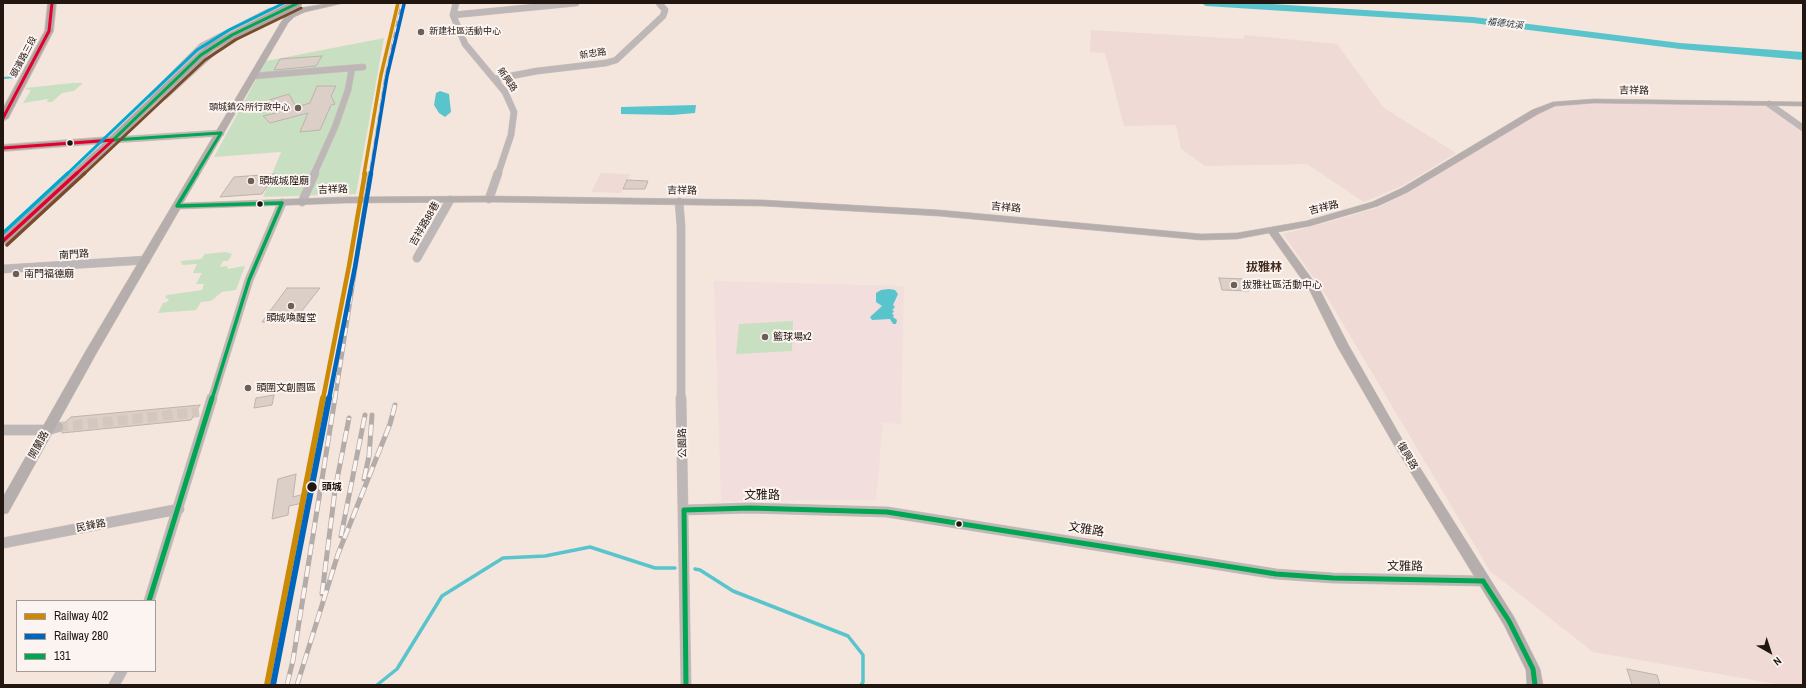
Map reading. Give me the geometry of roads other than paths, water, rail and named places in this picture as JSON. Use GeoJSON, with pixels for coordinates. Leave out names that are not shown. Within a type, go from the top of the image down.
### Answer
{"type":"FeatureCollection","features":[{"type":"Feature","properties":{"kind":"main road","name":"頭濱路三段"},"geometry":{"type":"LineString","coordinates":[[3,118],[49,31],[52,3]]}},
{"type":"Feature","properties":{"kind":"main road"},"geometry":{"type":"LineString","coordinates":[[3,241],[112,140],[201,54],[211,47],[298,3]]}},
{"type":"Feature","properties":{"kind":"main road"},"geometry":{"type":"LineString","coordinates":[[3,148],[112,140]]}},
{"type":"Feature","properties":{"kind":"street"},"geometry":{"type":"LineString","coordinates":[[292,11],[239,36],[213,52],[165,96],[154,100],[152,96],[202,46],[270,11],[303,10],[341,3]]}},
{"type":"Feature","properties":{"kind":"street"},"geometry":{"type":"LineString","coordinates":[[456,3],[453,15],[576,3]]}},
{"type":"Feature","properties":{"kind":"street","name":"新忠路"},"geometry":{"type":"LineString","coordinates":[[495,79],[536,71],[606,63],[616,60],[662,16],[665,10],[658,3]]}},
{"type":"Feature","properties":{"kind":"street"},"geometry":{"type":"LineString","coordinates":[[112,140],[220,133],[285,22],[291,15],[303,10]]}},
{"type":"Feature","properties":{"kind":"street","name":"新興路"},"geometry":{"type":"LineString","coordinates":[[453,15],[455,23],[465,44],[505,92],[514,112],[511,135],[489,199]]}},
{"type":"Feature","properties":{"kind":"street"},"geometry":{"type":"LineString","coordinates":[[254,76],[363,67]]}},
{"type":"Feature","properties":{"kind":"street"},"geometry":{"type":"LineString","coordinates":[[302,202],[335,127],[348,90],[352,68]]}},
{"type":"Feature","properties":{"kind":"street","name":"吉祥路"},"geometry":{"type":"LineString","coordinates":[[177,206],[489,199],[763,203],[939,213],[1201,237],[1237,236],[1272,231],[1345,214],[1375,204],[1406,190],[1534,112],[1553,104],[1594,101],[1803,104]]}},
{"type":"Feature","properties":{"kind":"street"},"geometry":{"type":"LineString","coordinates":[[1769,104],[1803,128]]}},
{"type":"Feature","properties":{"kind":"street","name":"開蘭路"},"geometry":{"type":"LineString","coordinates":[[3,509],[47,430],[220,133]]}},
{"type":"Feature","properties":{"kind":"street","name":"吉祥路88巷"},"geometry":{"type":"LineString","coordinates":[[417,258],[450,200]]}},
{"type":"Feature","properties":{"kind":"street","name":"公園路"},"geometry":{"type":"LineString","coordinates":[[679,202],[681,226],[681,383],[686,685]]}},
{"type":"Feature","properties":{"kind":"street"},"geometry":{"type":"LineString","coordinates":[[149,600],[179,508],[203,411],[249,280],[282,203]]}},
{"type":"Feature","properties":{"kind":"street","name":"復興路"},"geometry":{"type":"LineString","coordinates":[[1272,231],[1315,290],[1343,346],[1394,435],[1509,621],[1532,669],[1535,685]]}},
{"type":"Feature","properties":{"kind":"street","name":"南門路"},"geometry":{"type":"LineString","coordinates":[[3,269],[146,260]]}},
{"type":"Feature","properties":{"kind":"street"},"geometry":{"type":"LineString","coordinates":[[3,430],[47,430],[58,427]]}},
{"type":"Feature","properties":{"kind":"street","name":"民鋒路"},"geometry":{"type":"LineString","coordinates":[[3,543],[179,508]]}},
{"type":"Feature","properties":{"kind":"street","name":"文雅路"},"geometry":{"type":"LineString","coordinates":[[684,510],[750,508],[887,512],[1276,574],[1333,578],[1483,581]]}},
{"type":"Feature","properties":{"kind":"street"},"geometry":{"type":"LineString","coordinates":[[114,685],[121,672]]}},
{"type":"Feature","properties":{"kind":"water"},"geometry":{"type":"Polygon","coordinates":[[[440,91],[449,94],[451,112],[445,117],[439,113],[434,105],[436,93],[440,91]]]}},
{"type":"Feature","properties":{"kind":"water"},"geometry":{"type":"Polygon","coordinates":[[[696,105],[695,113],[672,115],[621,114],[621,107],[696,105]]]}},
{"type":"Feature","properties":{"kind":"water"},"geometry":{"type":"Polygon","coordinates":[[[881,290],[895,290],[898,294],[893,305],[895,307],[892,310],[894,311],[892,314],[894,315],[893,317],[897,320],[896,324],[893,324],[890,319],[872,320],[870,317],[882,306],[876,302],[876,293],[881,290]]]}},
{"type":"Feature","properties":{"kind":"waterway","name":"福德坑溪"},"geometry":{"type":"LineString","coordinates":[[1206,3],[1473,20],[1680,46],[1803,56]]}},
{"type":"Feature","properties":{"kind":"waterway"},"geometry":{"type":"LineString","coordinates":[[3,78],[16,77]]}},
{"type":"Feature","properties":{"kind":"waterway"},"geometry":{"type":"LineString","coordinates":[[377,685],[397,669],[442,596],[503,558],[545,556],[590,547],[655,568],[675,568]]}},
{"type":"Feature","properties":{"kind":"waterway"},"geometry":{"type":"LineString","coordinates":[[695,569],[700,570],[733,591],[848,636],[863,655],[863,682],[861,685]]}},
{"type":"Feature","properties":{"kind":"tunnel"},"geometry":{"type":"LineString","coordinates":[[58,427],[199,412]]}},
{"type":"Feature","properties":{"kind":"railway"},"geometry":{"type":"LineString","coordinates":[[370,174],[386,75],[402,3]]}},
{"type":"Feature","properties":{"kind":"railway"},"geometry":{"type":"LineString","coordinates":[[335,399],[370,173]]}},
{"type":"Feature","properties":{"kind":"railway"},"geometry":{"type":"LineString","coordinates":[[287,685],[293,660],[335,398]]}},
{"type":"Feature","properties":{"kind":"railway"},"geometry":{"type":"LineString","coordinates":[[297,685],[338,554],[390,424],[395,405]]}},
{"type":"Feature","properties":{"kind":"railway"},"geometry":{"type":"LineString","coordinates":[[341,536],[365,415]]}},
{"type":"Feature","properties":{"kind":"railway"},"geometry":{"type":"LineString","coordinates":[[364,479],[369,456],[372,415]]}},
{"type":"Feature","properties":{"kind":"railway"},"geometry":{"type":"LineString","coordinates":[[322,594],[335,490],[349,418]]}},
{"type":"Feature","properties":{"kind":"rail line","name":"402"},"geometry":{"type":"LineString","coordinates":[[267,685],[349,266],[381,75],[398,3]]}},
{"type":"Feature","properties":{"kind":"rail line","name":"280"},"geometry":{"type":"LineString","coordinates":[[273,685],[355,267],[387,76],[404,4]]}},
{"type":"Feature","properties":{"kind":"place","name":"新建社區活動中心"},"geometry":{"type":"Point","coordinates":[421,32]}},
{"type":"Feature","properties":{"kind":"place","name":"頭城鎮公所行政中心"},"geometry":{"type":"Point","coordinates":[298,108]}},
{"type":"Feature","properties":{"kind":"place","name":"頭城城隍廟"},"geometry":{"type":"Point","coordinates":[251,181]}},
{"type":"Feature","properties":{"kind":"place","name":"南門福德廟"},"geometry":{"type":"Point","coordinates":[16,274]}},
{"type":"Feature","properties":{"kind":"place","name":"拔雅社區活動中心"},"geometry":{"type":"Point","coordinates":[1234,285]}},
{"type":"Feature","properties":{"kind":"place","name":"頭城喚醒堂"},"geometry":{"type":"Point","coordinates":[291,306]}},
{"type":"Feature","properties":{"kind":"place","name":"籃球場x2"},"geometry":{"type":"Point","coordinates":[765,337]}},
{"type":"Feature","properties":{"kind":"place","name":"頭圍文創園區"},"geometry":{"type":"Point","coordinates":[248,388]}},
{"type":"Feature","properties":{"kind":"place","name":"頭城"},"geometry":{"type":"Point","coordinates":[312,487]}},
{"type":"Feature","properties":{"kind":"district","name":"拔雅林"},"geometry":{"type":"Point","coordinates":[1264,268]}}]}
